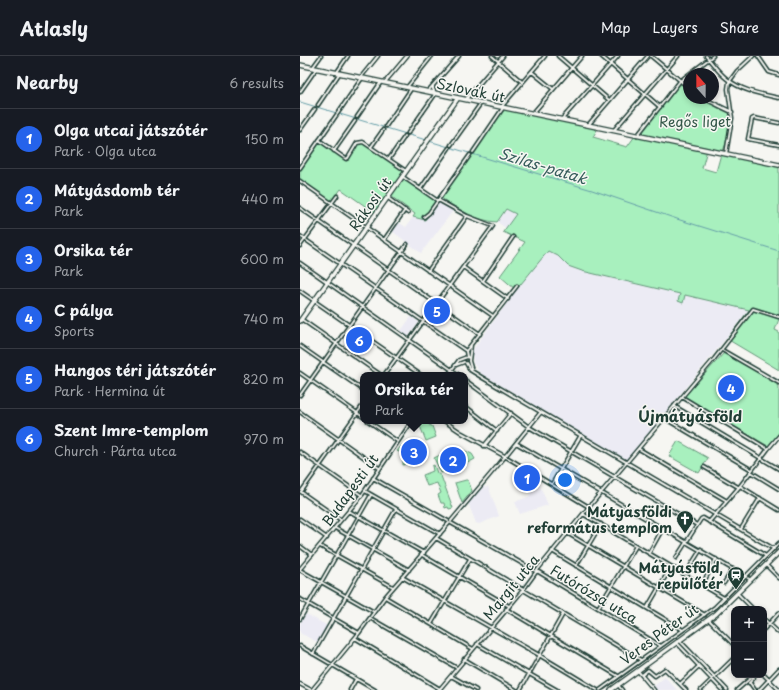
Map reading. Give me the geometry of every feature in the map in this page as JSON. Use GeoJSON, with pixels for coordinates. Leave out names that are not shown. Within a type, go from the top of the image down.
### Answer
{"type":"FeatureCollection","features":[{"type":"Feature","properties":{"kind":"main road","name":"Szlovák út"},"geometry":{"type":"LineString","coordinates":[[300,65],[779,165]]}},
{"type":"Feature","properties":{"kind":"main road","name":"Rákosi út"},"geometry":{"type":"LineString","coordinates":[[300,319],[367,228],[458,98]]}},
{"type":"Feature","properties":{"kind":"main road","name":"Veres Péter út"},"geometry":{"type":"LineString","coordinates":[[611,690],[722,610],[779,552]]}},
{"type":"Feature","properties":{"kind":"street"},"geometry":{"type":"LineString","coordinates":[[300,92],[320,56]]}},
{"type":"Feature","properties":{"kind":"street"},"geometry":{"type":"LineString","coordinates":[[318,104],[348,56]]}},
{"type":"Feature","properties":{"kind":"street"},"geometry":{"type":"LineString","coordinates":[[300,168],[361,78],[378,56]]}},
{"type":"Feature","properties":{"kind":"street"},"geometry":{"type":"LineString","coordinates":[[357,117],[383,83],[407,56]]}},
{"type":"Feature","properties":{"kind":"street"},"geometry":{"type":"LineString","coordinates":[[386,126],[409,88],[432,56]]}},
{"type":"Feature","properties":{"kind":"street"},"geometry":{"type":"LineString","coordinates":[[427,92],[459,56]]}},
{"type":"Feature","properties":{"kind":"street"},"geometry":{"type":"LineString","coordinates":[[492,56],[522,82]]}},
{"type":"Feature","properties":{"kind":"street"},"geometry":{"type":"LineString","coordinates":[[465,100],[503,56]]}},
{"type":"Feature","properties":{"kind":"street"},"geometry":{"type":"LineString","coordinates":[[473,152],[502,107],[545,56]]}},
{"type":"Feature","properties":{"kind":"street"},"geometry":{"type":"LineString","coordinates":[[558,56],[609,100]]}},
{"type":"Feature","properties":{"kind":"street"},"geometry":{"type":"LineString","coordinates":[[532,114],[582,56]]}},
{"type":"Feature","properties":{"kind":"street"},"geometry":{"type":"LineString","coordinates":[[601,56],[660,107]]}},
{"type":"Feature","properties":{"kind":"street"},"geometry":{"type":"LineString","coordinates":[[562,120],[618,56]]}},
{"type":"Feature","properties":{"kind":"street"},"geometry":{"type":"LineString","coordinates":[[588,125],[649,56],[683,84]]}},
{"type":"Feature","properties":{"kind":"street"},"geometry":{"type":"LineString","coordinates":[[613,131],[678,56]]}},
{"type":"Feature","properties":{"kind":"street"},"geometry":{"type":"LineString","coordinates":[[706,56],[730,82],[752,92],[779,98]]}},
{"type":"Feature","properties":{"kind":"street"},"geometry":{"type":"LineString","coordinates":[[637,136],[680,82],[713,56]]}},
{"type":"Feature","properties":{"kind":"street"},"geometry":{"type":"LineString","coordinates":[[726,154],[732,122],[732,112],[728,89],[730,82],[737,71],[753,56]]}},
{"type":"Feature","properties":{"kind":"street"},"geometry":{"type":"LineString","coordinates":[[758,56],[768,72],[779,74]]}},
{"type":"Feature","properties":{"kind":"street"},"geometry":{"type":"LineString","coordinates":[[532,71],[553,89]]}},
{"type":"Feature","properties":{"kind":"street"},"geometry":{"type":"LineString","coordinates":[[408,133],[435,93],[433,86]]}},
{"type":"Feature","properties":{"kind":"street"},"geometry":{"type":"LineString","coordinates":[[451,146],[481,103]]}},
{"type":"Feature","properties":{"kind":"street"},"geometry":{"type":"LineString","coordinates":[[715,104],[732,112]]}},
{"type":"Feature","properties":{"kind":"street"},"geometry":{"type":"LineString","coordinates":[[300,130],[315,108]]}},
{"type":"Feature","properties":{"kind":"street"},"geometry":{"type":"LineString","coordinates":[[779,123],[756,118],[752,119],[748,139],[779,145]]}},
{"type":"Feature","properties":{"kind":"street"},"geometry":{"type":"LineString","coordinates":[[334,151],[355,121]]}},
{"type":"Feature","properties":{"kind":"street"},"geometry":{"type":"LineString","coordinates":[[371,147],[383,130]]}},
{"type":"Feature","properties":{"kind":"street"},"geometry":{"type":"LineString","coordinates":[[389,159],[405,136]]}},
{"type":"Feature","properties":{"kind":"street"},"geometry":{"type":"LineString","coordinates":[[319,140],[346,159],[359,142],[362,142],[407,172]]}},
{"type":"Feature","properties":{"kind":"street"},"geometry":{"type":"LineString","coordinates":[[421,188],[449,148]]}},
{"type":"Feature","properties":{"kind":"street"},"geometry":{"type":"LineString","coordinates":[[424,217],[438,201],[470,155]]}},
{"type":"Feature","properties":{"kind":"street"},"geometry":{"type":"LineString","coordinates":[[386,372],[493,226],[467,216],[438,201],[403,177]]}},
{"type":"Feature","properties":{"kind":"street"},"geometry":{"type":"LineString","coordinates":[[300,181],[494,316]]}},
{"type":"Feature","properties":{"kind":"street"},"geometry":{"type":"LineString","coordinates":[[300,246],[337,196]]}},
{"type":"Feature","properties":{"kind":"street"},"geometry":{"type":"LineString","coordinates":[[388,198],[408,213]]}},
{"type":"Feature","properties":{"kind":"street"},"geometry":{"type":"LineString","coordinates":[[300,208],[480,334]]}},
{"type":"Feature","properties":{"kind":"street"},"geometry":{"type":"LineString","coordinates":[[384,240],[405,210]]}},
{"type":"Feature","properties":{"kind":"street"},"geometry":{"type":"LineString","coordinates":[[428,271],[467,216]]}},
{"type":"Feature","properties":{"kind":"street"},"geometry":{"type":"LineString","coordinates":[[300,236],[465,351],[466,359],[472,371],[774,548]]}},
{"type":"Feature","properties":{"kind":"street"},"geometry":{"type":"LineString","coordinates":[[483,281],[514,237]]}},
{"type":"Feature","properties":{"kind":"street"},"geometry":{"type":"LineString","coordinates":[[300,395],[407,244]]}},
{"type":"Feature","properties":{"kind":"street"},"geometry":{"type":"LineString","coordinates":[[300,263],[455,372]]}},
{"type":"Feature","properties":{"kind":"street"},"geometry":{"type":"LineString","coordinates":[[462,267],[508,299]]}},
{"type":"Feature","properties":{"kind":"street"},"geometry":{"type":"LineString","coordinates":[[465,351],[517,286]]}},
{"type":"Feature","properties":{"kind":"street"},"geometry":{"type":"LineString","coordinates":[[300,291],[416,372]]}},
{"type":"Feature","properties":{"kind":"street","name":"Margit utca"},"geometry":{"type":"LineString","coordinates":[[440,689],[464,658],[523,590],[567,533],[722,350],[753,310],[779,317]]}},
{"type":"Feature","properties":{"kind":"street"},"geometry":{"type":"LineString","coordinates":[[300,319],[377,372]]}},
{"type":"Feature","properties":{"kind":"street"},"geometry":{"type":"LineString","coordinates":[[455,366],[466,359],[470,352],[471,345]]}},
{"type":"Feature","properties":{"kind":"street"},"geometry":{"type":"LineString","coordinates":[[300,346],[360,388]]}},
{"type":"Feature","properties":{"kind":"street"},"geometry":{"type":"LineString","coordinates":[[722,350],[779,383]]}},
{"type":"Feature","properties":{"kind":"street"},"geometry":{"type":"LineString","coordinates":[[452,370],[459,360],[466,359]]}},
{"type":"Feature","properties":{"kind":"street"},"geometry":{"type":"LineString","coordinates":[[300,373],[360,415]]}},
{"type":"Feature","properties":{"kind":"street"},"geometry":{"type":"LineString","coordinates":[[468,382],[529,427],[697,525]]}},
{"type":"Feature","properties":{"kind":"street"},"geometry":{"type":"LineString","coordinates":[[682,397],[768,449]]}},
{"type":"Feature","properties":{"kind":"street"},"geometry":{"type":"LineString","coordinates":[[674,406],[779,469]]}},
{"type":"Feature","properties":{"kind":"street"},"geometry":{"type":"LineString","coordinates":[[468,408],[497,431]]}},
{"type":"Feature","properties":{"kind":"street"},"geometry":{"type":"LineString","coordinates":[[341,520],[301,492],[360,409]]}},
{"type":"Feature","properties":{"kind":"street"},"geometry":{"type":"LineString","coordinates":[[300,412],[379,468]]}},
{"type":"Feature","properties":{"kind":"street"},"geometry":{"type":"LineString","coordinates":[[300,684],[311,690],[359,633],[393,587],[440,534],[541,412]]}},
{"type":"Feature","properties":{"kind":"street"},"geometry":{"type":"LineString","coordinates":[[484,446],[511,413]]}},
{"type":"Feature","properties":{"kind":"street"},"geometry":{"type":"LineString","coordinates":[[664,418],[779,489]]}},
{"type":"Feature","properties":{"kind":"street"},"geometry":{"type":"LineString","coordinates":[[372,424],[397,442]]}},
{"type":"Feature","properties":{"kind":"street","name":"Budapesti út"},"geometry":{"type":"LineString","coordinates":[[300,570],[362,495],[410,424]]}},
{"type":"Feature","properties":{"kind":"street"},"geometry":{"type":"LineString","coordinates":[[448,424],[589,507]]}},
{"type":"Feature","properties":{"kind":"street"},"geometry":{"type":"LineString","coordinates":[[552,484],[581,435]]}},
{"type":"Feature","properties":{"kind":"street"},"geometry":{"type":"LineString","coordinates":[[709,522],[779,437]]}},
{"type":"Feature","properties":{"kind":"street"},"geometry":{"type":"LineString","coordinates":[[516,442],[747,576],[751,580]]}},
{"type":"Feature","properties":{"kind":"street"},"geometry":{"type":"LineString","coordinates":[[638,449],[727,501]]}},
{"type":"Feature","properties":{"kind":"street"},"geometry":{"type":"LineString","coordinates":[[300,452],[362,495]]}},
{"type":"Feature","properties":{"kind":"street"},"geometry":{"type":"LineString","coordinates":[[704,466],[779,510]]}},
{"type":"Feature","properties":{"kind":"street","name":"Futórózsa utca"},"geometry":{"type":"LineString","coordinates":[[373,478],[537,572],[661,646]]}},
{"type":"Feature","properties":{"kind":"street"},"geometry":{"type":"LineString","coordinates":[[364,491],[440,534]]}},
{"type":"Feature","properties":{"kind":"street"},"geometry":{"type":"LineString","coordinates":[[300,619],[370,494]]}},
{"type":"Feature","properties":{"kind":"street"},"geometry":{"type":"LineString","coordinates":[[741,529],[760,498]]}},
{"type":"Feature","properties":{"kind":"street"},"geometry":{"type":"LineString","coordinates":[[313,654],[396,509]]}},
{"type":"Feature","properties":{"kind":"street"},"geometry":{"type":"LineString","coordinates":[[349,511],[384,530],[509,606]]}},
{"type":"Feature","properties":{"kind":"street"},"geometry":{"type":"LineString","coordinates":[[583,514],[724,598]]}},
{"type":"Feature","properties":{"kind":"street"},"geometry":{"type":"LineString","coordinates":[[676,558],[703,518],[766,556]]}},
{"type":"Feature","properties":{"kind":"street"},"geometry":{"type":"LineString","coordinates":[[300,519],[327,538]]}},
{"type":"Feature","properties":{"kind":"street"},"geometry":{"type":"LineString","coordinates":[[576,566],[601,524]]}},
{"type":"Feature","properties":{"kind":"street"},"geometry":{"type":"LineString","coordinates":[[335,528],[409,570]]}},
{"type":"Feature","properties":{"kind":"street"},"geometry":{"type":"LineString","coordinates":[[649,553],[664,528]]}},
{"type":"Feature","properties":{"kind":"street"},"geometry":{"type":"LineString","coordinates":[[567,533],[705,615]]}},
{"type":"Feature","properties":{"kind":"street"},"geometry":{"type":"LineString","coordinates":[[436,538],[641,660]]}},
{"type":"Feature","properties":{"kind":"street","name":"Veres Péter út"},"geometry":{"type":"LineString","coordinates":[[600,690],[705,615],[747,576],[779,543]]}},
{"type":"Feature","properties":{"kind":"street"},"geometry":{"type":"LineString","coordinates":[[300,546],[312,555]]}},
{"type":"Feature","properties":{"kind":"street"},"geometry":{"type":"LineString","coordinates":[[320,546],[393,587]]}},
{"type":"Feature","properties":{"kind":"street"},"geometry":{"type":"LineString","coordinates":[[598,608],[636,546]]}},
{"type":"Feature","properties":{"kind":"street"},"geometry":{"type":"LineString","coordinates":[[691,565],[701,550]]}},
{"type":"Feature","properties":{"kind":"street"},"geometry":{"type":"LineString","coordinates":[[552,552],[683,630]]}},
{"type":"Feature","properties":{"kind":"street"},"geometry":{"type":"LineString","coordinates":[[431,624],[470,558]]}},
{"type":"Feature","properties":{"kind":"street"},"geometry":{"type":"LineString","coordinates":[[702,584],[716,559]]}},
{"type":"Feature","properties":{"kind":"street"},"geometry":{"type":"LineString","coordinates":[[766,565],[779,578]]}},
{"type":"Feature","properties":{"kind":"street"},"geometry":{"type":"LineString","coordinates":[[647,608],[671,567]]}},
{"type":"Feature","properties":{"kind":"street"},"geometry":{"type":"LineString","coordinates":[[724,583],[733,568]]}},
{"type":"Feature","properties":{"kind":"street"},"geometry":{"type":"LineString","coordinates":[[300,570],[374,612]]}},
{"type":"Feature","properties":{"kind":"street"},"geometry":{"type":"LineString","coordinates":[[402,577],[539,655],[597,690]]}},
{"type":"Feature","properties":{"kind":"street"},"geometry":{"type":"LineString","coordinates":[[738,594],[751,606]]}},
{"type":"Feature","properties":{"kind":"street"},"geometry":{"type":"LineString","coordinates":[[385,597],[473,649]]}},
{"type":"Feature","properties":{"kind":"street"},"geometry":{"type":"LineString","coordinates":[[300,599],[359,633]]}},
{"type":"Feature","properties":{"kind":"street"},"geometry":{"type":"LineString","coordinates":[[506,609],[619,676]]}},
{"type":"Feature","properties":{"kind":"street"},"geometry":{"type":"LineString","coordinates":[[520,690],[563,614]]}},
{"type":"Feature","properties":{"kind":"street"},"geometry":{"type":"LineString","coordinates":[[779,614],[769,624],[779,633]]}},
{"type":"Feature","properties":{"kind":"street"},"geometry":{"type":"LineString","coordinates":[[370,618],[457,668]]}},
{"type":"Feature","properties":{"kind":"street"},"geometry":{"type":"LineString","coordinates":[[708,620],[731,642]]}},
{"type":"Feature","properties":{"kind":"street"},"geometry":{"type":"LineString","coordinates":[[355,638],[440,689]]}},
{"type":"Feature","properties":{"kind":"street"},"geometry":{"type":"LineString","coordinates":[[678,642],[722,690]]}},
{"type":"Feature","properties":{"kind":"street"},"geometry":{"type":"LineString","coordinates":[[678,642],[727,690]]}},
{"type":"Feature","properties":{"kind":"street"},"geometry":{"type":"LineString","coordinates":[[477,644],[530,673],[557,690]]}},
{"type":"Feature","properties":{"kind":"street"},"geometry":{"type":"LineString","coordinates":[[300,648],[375,690]]}},
{"type":"Feature","properties":{"kind":"street"},"geometry":{"type":"LineString","coordinates":[[464,658],[516,690]]}},
{"type":"Feature","properties":{"kind":"street"},"geometry":{"type":"LineString","coordinates":[[701,690],[731,661]]}},
{"type":"Feature","properties":{"kind":"street"},"geometry":{"type":"LineString","coordinates":[[680,684],[699,666]]}},
{"type":"Feature","properties":{"kind":"street"},"geometry":{"type":"LineString","coordinates":[[642,675],[648,670],[655,676],[662,669],[665,669],[686,690]]}},
{"type":"Feature","properties":{"kind":"street"},"geometry":{"type":"LineString","coordinates":[[759,690],[779,669]]}},
{"type":"Feature","properties":{"kind":"street"},"geometry":{"type":"LineString","coordinates":[[638,671],[654,690]]}},
{"type":"Feature","properties":{"kind":"street"},"geometry":{"type":"LineString","coordinates":[[450,676],[476,690]]}},
{"type":"Feature","properties":{"kind":"street"},"geometry":{"type":"LineString","coordinates":[[737,690],[751,676],[754,677],[749,683]]}},
{"type":"Feature","properties":{"kind":"street"},"geometry":{"type":"LineString","coordinates":[[350,690],[356,679]]}},
{"type":"Feature","properties":{"kind":"street"},"geometry":{"type":"LineString","coordinates":[[747,680],[755,690]]}},
{"type":"Feature","properties":{"kind":"street"},"geometry":{"type":"LineString","coordinates":[[769,680],[779,690]]}},
{"type":"Feature","properties":{"kind":"street"},"geometry":{"type":"LineString","coordinates":[[618,685],[622,690]]}},
{"type":"Feature","properties":{"kind":"shaded area"},"geometry":{"type":"Polygon","coordinates":[[[441,198],[456,207],[421,253],[392,231],[398,222],[406,227],[413,217],[425,220],[441,198]]]}},
{"type":"Feature","properties":{"kind":"shaded area"},"geometry":{"type":"Polygon","coordinates":[[[506,209],[516,214],[506,228],[497,222],[506,209]]]}},
{"type":"Feature","properties":{"kind":"shaded area"},"geometry":{"type":"Polygon","coordinates":[[[548,251],[558,256],[568,266],[582,271],[749,310],[627,460],[480,373],[473,363],[472,351],[516,290],[548,251]]]}},
{"type":"Feature","properties":{"kind":"shaded area"},"geometry":{"type":"Polygon","coordinates":[[[411,317],[419,322],[408,337],[400,332],[411,317]]]}},
{"type":"Feature","properties":{"kind":"shaded area"},"geometry":{"type":"Polygon","coordinates":[[[483,485],[486,488],[488,486],[499,516],[479,524],[476,523],[468,503],[483,485]]]}},
{"type":"Feature","properties":{"kind":"shaded area"},"geometry":{"type":"Polygon","coordinates":[[[540,486],[548,505],[520,514],[515,502],[530,496],[530,490],[540,486]]]}},
{"type":"Feature","properties":{"kind":"shaded area"},"geometry":{"type":"Polygon","coordinates":[[[306,614],[328,626],[319,643],[300,633],[300,623],[306,614]]]}},
{"type":"Feature","properties":{"kind":"shaded area"},"geometry":{"type":"Polygon","coordinates":[[[665,677],[677,690],[657,690],[654,686],[665,677]]]}},
{"type":"Feature","properties":{"kind":"green space","name":"Regős liget"},"geometry":{"type":"Polygon","coordinates":[[[681,82],[683,84],[683,104],[712,104],[731,114],[726,143],[723,151],[641,134],[681,82]]]}},
{"type":"Feature","properties":{"kind":"green space"},"geometry":{"type":"Polygon","coordinates":[[[503,109],[598,128],[593,137],[627,147],[635,136],[707,150],[702,168],[716,172],[721,154],[779,166],[779,319],[775,330],[779,332],[779,370],[727,339],[749,310],[685,295],[683,303],[678,301],[680,294],[582,271],[568,266],[558,256],[548,251],[516,290],[500,276],[525,242],[503,232],[516,214],[506,209],[497,222],[490,221],[468,214],[441,198],[503,109]]]}},
{"type":"Feature","properties":{"kind":"green space"},"geometry":{"type":"Polygon","coordinates":[[[319,140],[344,158],[347,158],[357,143],[361,141],[405,171],[402,175],[439,202],[425,220],[413,217],[415,214],[388,194],[375,213],[341,189],[331,203],[300,181],[300,168],[319,140]]]}},
{"type":"Feature","properties":{"kind":"green space"},"geometry":{"type":"Polygon","coordinates":[[[724,353],[779,385],[779,433],[768,446],[684,397],[724,353]]]}},
{"type":"Feature","properties":{"kind":"green space"},"geometry":{"type":"Polygon","coordinates":[[[419,424],[429,424],[432,426],[436,437],[426,441],[419,424]]]}},
{"type":"Feature","properties":{"kind":"green space"},"geometry":{"type":"Polygon","coordinates":[[[678,441],[708,458],[699,473],[669,456],[678,441]]]}},
{"type":"Feature","properties":{"kind":"green space"},"geometry":{"type":"Polygon","coordinates":[[[417,444],[421,456],[403,465],[403,450],[397,451],[402,445],[408,448],[417,444]]]}},
{"type":"Feature","properties":{"kind":"green space"},"geometry":{"type":"Polygon","coordinates":[[[457,447],[472,454],[475,459],[458,468],[441,473],[434,458],[457,447]]]}},
{"type":"Feature","properties":{"kind":"green space"},"geometry":{"type":"Polygon","coordinates":[[[434,465],[437,473],[441,476],[453,508],[445,508],[444,503],[441,503],[438,495],[441,493],[437,483],[427,486],[423,475],[433,471],[432,466],[434,465]]]}},
{"type":"Feature","properties":{"kind":"green space"},"geometry":{"type":"Polygon","coordinates":[[[525,471],[542,480],[531,485],[529,481],[520,484],[516,474],[525,471]]]}},
{"type":"Feature","properties":{"kind":"green space"},"geometry":{"type":"Polygon","coordinates":[[[468,480],[472,491],[462,503],[455,483],[468,480]]]}},
{"type":"Feature","properties":{"kind":"waterway","name":"Szilas-patak"},"geometry":{"type":"LineString","coordinates":[[300,102],[426,140]]}},
{"type":"Feature","properties":{"kind":"waterway","name":"Szilas-patak"},"geometry":{"type":"LineString","coordinates":[[429,141],[592,190],[680,220],[779,251]]}},
{"type":"Feature","properties":{"kind":"tram line"},"geometry":{"type":"LineString","coordinates":[[604,690],[716,608],[779,546]]}},
{"type":"Feature","properties":{"kind":"place","name":"Hangos téri játszótér"},"geometry":{"type":"Point","coordinates":[437,311]}},
{"type":"Feature","properties":{"kind":"place","name":"Szent Imre-templom"},"geometry":{"type":"Point","coordinates":[359,340]}},
{"type":"Feature","properties":{"kind":"place","name":"C pálya"},"geometry":{"type":"Point","coordinates":[731,388]}},
{"type":"Feature","properties":{"kind":"place","name":"Orsika tér"},"geometry":{"type":"Point","coordinates":[414,452]}},
{"type":"Feature","properties":{"kind":"place","name":"Mátyásdomb tér"},"geometry":{"type":"Point","coordinates":[453,460]}},
{"type":"Feature","properties":{"kind":"place","name":"Olga utcai játszótér"},"geometry":{"type":"Point","coordinates":[527,478]}},
{"type":"Feature","properties":{"kind":"place","name":"Mátyásföldi református templom"},"geometry":{"type":"Point","coordinates":[685,534]}},
{"type":"Feature","properties":{"kind":"place","name":"Mátyásföld, repülőtér"},"geometry":{"type":"Point","coordinates":[736,590]}},
{"type":"Feature","properties":{"kind":"district","name":"Újmátyásföld"},"geometry":{"type":"Point","coordinates":[690,415]}}]}
